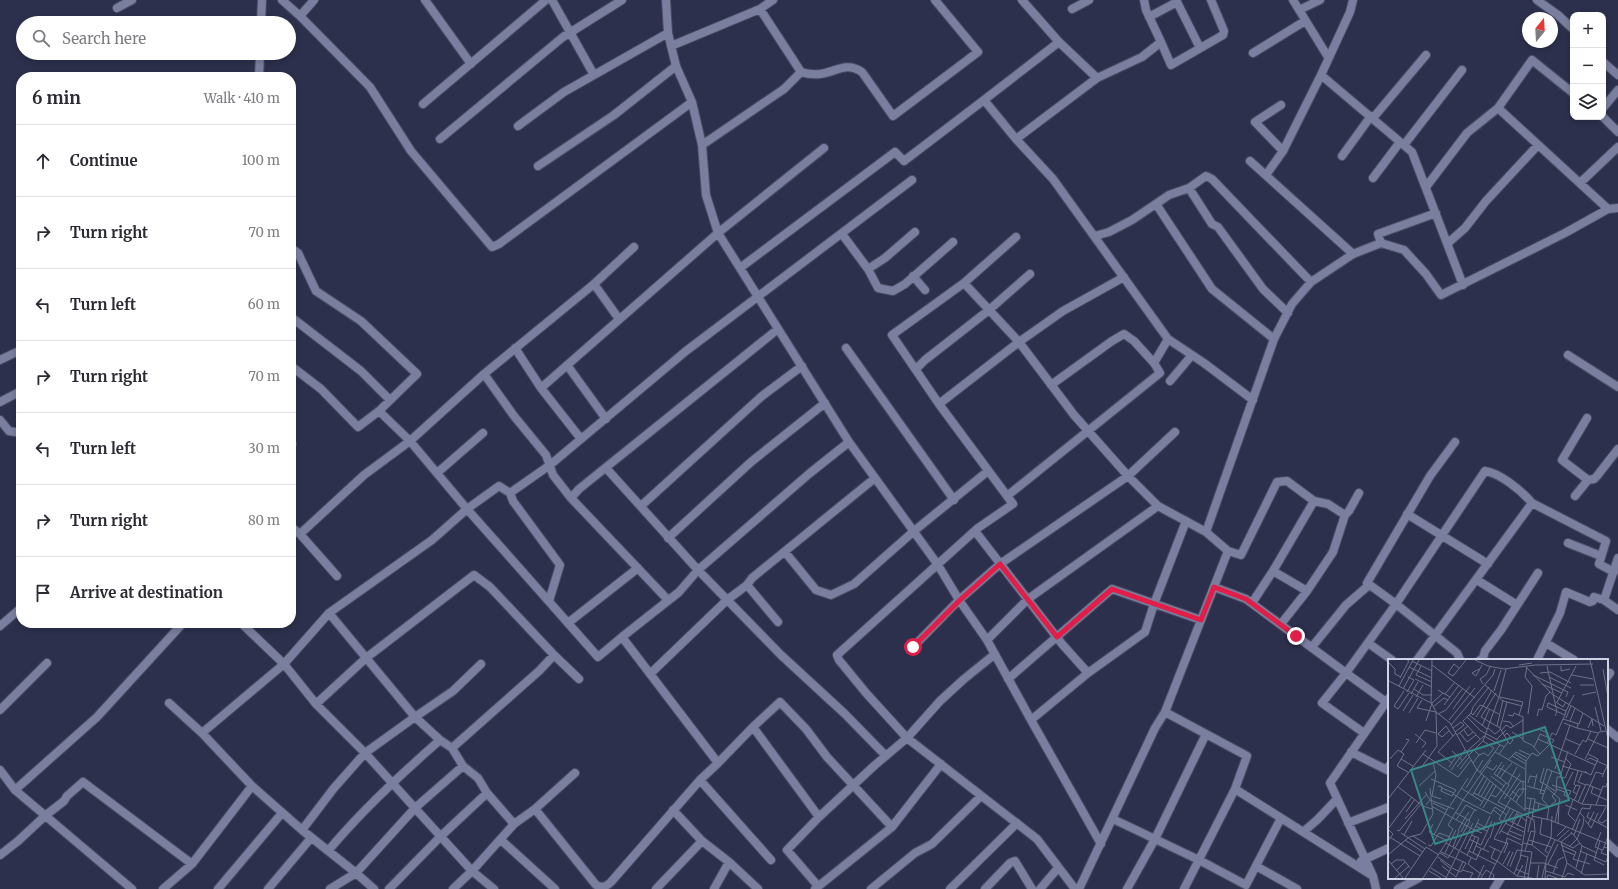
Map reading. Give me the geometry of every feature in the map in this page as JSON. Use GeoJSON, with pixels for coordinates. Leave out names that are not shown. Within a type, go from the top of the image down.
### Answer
{"type":"FeatureCollection","features":[{"type":"Feature","properties":{"kind":"street"},"geometry":{"type":"LineString","coordinates":[[117,8],[132,0]]}},
{"type":"Feature","properties":{"kind":"street"},"geometry":{"type":"LineString","coordinates":[[261,16],[262,0]]}},
{"type":"Feature","properties":{"kind":"street"},"geometry":{"type":"LineString","coordinates":[[282,0],[370,86],[411,151],[492,247],[499,244],[692,102]]}},
{"type":"Feature","properties":{"kind":"street"},"geometry":{"type":"LineString","coordinates":[[300,16],[314,0]]}},
{"type":"Feature","properties":{"kind":"street"},"geometry":{"type":"LineString","coordinates":[[425,0],[471,64]]}},
{"type":"Feature","properties":{"kind":"street"},"geometry":{"type":"LineString","coordinates":[[423,104],[546,0]]}},
{"type":"Feature","properties":{"kind":"street"},"geometry":{"type":"LineString","coordinates":[[552,0],[594,75]]}},
{"type":"Feature","properties":{"kind":"street"},"geometry":{"type":"LineString","coordinates":[[440,138],[571,32],[622,0]]}},
{"type":"Feature","properties":{"kind":"street"},"geometry":{"type":"LineString","coordinates":[[672,46],[760,9],[773,0]]}},
{"type":"Feature","properties":{"kind":"street"},"geometry":{"type":"LineString","coordinates":[[801,72],[819,74],[845,67],[855,67],[862,72],[893,116],[978,52],[935,0]]}},
{"type":"Feature","properties":{"kind":"street"},"geometry":{"type":"LineString","coordinates":[[1022,0],[1059,42],[1097,78]]}},
{"type":"Feature","properties":{"kind":"street"},"geometry":{"type":"LineString","coordinates":[[1072,8],[1088,0]]}},
{"type":"Feature","properties":{"kind":"street"},"geometry":{"type":"LineString","coordinates":[[1144,0],[1149,17],[1172,65],[1224,33],[1211,0]]}},
{"type":"Feature","properties":{"kind":"street"},"geometry":{"type":"LineString","coordinates":[[1293,0],[1328,57]]}},
{"type":"Feature","properties":{"kind":"street"},"geometry":{"type":"LineString","coordinates":[[1299,10],[1320,0]]}},
{"type":"Feature","properties":{"kind":"street"},"geometry":{"type":"LineString","coordinates":[[1266,175],[1283,151],[1350,12],[1353,0]]}},
{"type":"Feature","properties":{"kind":"street"},"geometry":{"type":"LineString","coordinates":[[1537,0],[1558,15],[1570,26]]}},
{"type":"Feature","properties":{"kind":"street"},"geometry":{"type":"LineString","coordinates":[[668,1],[668,33],[676,66],[692,102],[702,145],[706,195],[718,233],[849,442],[938,565],[987,640],[1101,844]]}},
{"type":"Feature","properties":{"kind":"street"},"geometry":{"type":"LineString","coordinates":[[1149,17],[1177,2],[1200,48]]}},
{"type":"Feature","properties":{"kind":"street"},"geometry":{"type":"LineString","coordinates":[[760,9],[801,72]]}},
{"type":"Feature","properties":{"kind":"street"},"geometry":{"type":"LineString","coordinates":[[1253,54],[1305,21]]}},
{"type":"Feature","properties":{"kind":"street"},"geometry":{"type":"LineString","coordinates":[[518,126],[564,92],[668,33]]}},
{"type":"Feature","properties":{"kind":"street"},"geometry":{"type":"LineString","coordinates":[[740,268],[895,152],[904,161],[1059,42]]}},
{"type":"Feature","properties":{"kind":"street"},"geometry":{"type":"LineString","coordinates":[[1016,139],[1097,78],[1142,57],[1161,42]]}},
{"type":"Feature","properties":{"kind":"street"},"geometry":{"type":"LineString","coordinates":[[1342,156],[1372,117],[1426,55]]}},
{"type":"Feature","properties":{"kind":"street"},"geometry":{"type":"LineString","coordinates":[[259,72],[260,60]]}},
{"type":"Feature","properties":{"kind":"street"},"geometry":{"type":"LineString","coordinates":[[1426,187],[1467,133],[1498,108],[1532,60],[1570,91]]}},
{"type":"Feature","properties":{"kind":"street"},"geometry":{"type":"LineString","coordinates":[[1606,65],[1618,75]]}},
{"type":"Feature","properties":{"kind":"street"},"geometry":{"type":"LineString","coordinates":[[538,166],[614,115],[676,66]]}},
{"type":"Feature","properties":{"kind":"street"},"geometry":{"type":"LineString","coordinates":[[1373,178],[1462,70]]}},
{"type":"Feature","properties":{"kind":"street"},"geometry":{"type":"LineString","coordinates":[[702,145],[784,89],[801,72]]}},
{"type":"Feature","properties":{"kind":"street"},"geometry":{"type":"LineString","coordinates":[[1321,74],[1412,152],[1463,285]]}},
{"type":"Feature","properties":{"kind":"street"},"geometry":{"type":"LineString","coordinates":[[1606,104],[1618,90]]}},
{"type":"Feature","properties":{"kind":"street"},"geometry":{"type":"LineString","coordinates":[[984,100],[1016,139],[1053,179],[1168,339],[1253,400]]}},
{"type":"Feature","properties":{"kind":"street"},"geometry":{"type":"LineString","coordinates":[[1281,105],[1255,122],[1283,151]]}},
{"type":"Feature","properties":{"kind":"street"},"geometry":{"type":"LineString","coordinates":[[1498,108],[1608,209]]}},
{"type":"Feature","properties":{"kind":"street"},"geometry":{"type":"LineString","coordinates":[[1606,120],[1618,132]]}},
{"type":"Feature","properties":{"kind":"street"},"geometry":{"type":"LineString","coordinates":[[1448,243],[1465,228],[1486,201],[1538,145]]}},
{"type":"Feature","properties":{"kind":"street"},"geometry":{"type":"LineString","coordinates":[[1580,183],[1618,147]]}},
{"type":"Feature","properties":{"kind":"street"},"geometry":{"type":"LineString","coordinates":[[541,388],[718,233],[824,148]]}},
{"type":"Feature","properties":{"kind":"street"},"geometry":{"type":"LineString","coordinates":[[1250,161],[1353,254]]}},
{"type":"Feature","properties":{"kind":"street"},"geometry":{"type":"LineString","coordinates":[[1095,236],[1109,232],[1169,195],[1189,188],[1206,176],[1212,179],[1311,282]]}},
{"type":"Feature","properties":{"kind":"street"},"geometry":{"type":"LineString","coordinates":[[510,493],[550,465],[581,440],[686,351],[912,180]]}},
{"type":"Feature","properties":{"kind":"street"},"geometry":{"type":"LineString","coordinates":[[1189,188],[1212,224],[1218,227],[1263,289],[1288,313]]}},
{"type":"Feature","properties":{"kind":"street"},"geometry":{"type":"LineString","coordinates":[[1156,204],[1212,290],[1274,339]]}},
{"type":"Feature","properties":{"kind":"street"},"geometry":{"type":"LineString","coordinates":[[1206,532],[1274,339],[1292,304],[1311,282],[1353,254],[1381,243],[1404,250],[1426,274],[1440,295],[1463,285],[1565,233],[1608,209],[1618,208]]}},
{"type":"Feature","properties":{"kind":"street"},"geometry":{"type":"LineString","coordinates":[[1381,243],[1378,234],[1436,213]]}},
{"type":"Feature","properties":{"kind":"street"},"geometry":{"type":"LineString","coordinates":[[868,269],[885,258],[915,232]]}},
{"type":"Feature","properties":{"kind":"street"},"geometry":{"type":"LineString","coordinates":[[842,234],[868,269],[878,288],[893,291],[953,242]]}},
{"type":"Feature","properties":{"kind":"street"},"geometry":{"type":"LineString","coordinates":[[1016,237],[964,283],[892,335],[939,404],[1012,504],[975,531],[837,655],[839,660],[866,693],[907,738],[1037,839],[1075,889]]}},
{"type":"Feature","properties":{"kind":"street"},"geometry":{"type":"LineString","coordinates":[[300,534],[364,475],[410,441],[484,374],[594,284],[634,246]]}},
{"type":"Feature","properties":{"kind":"street"},"geometry":{"type":"LineString","coordinates":[[296,252],[316,291],[361,321],[416,374],[379,411],[358,428],[321,389],[296,370]]}},
{"type":"Feature","properties":{"kind":"street"},"geometry":{"type":"LineString","coordinates":[[916,369],[924,360],[989,310],[1030,274]]}},
{"type":"Feature","properties":{"kind":"street"},"geometry":{"type":"LineString","coordinates":[[913,276],[924,290]]}},
{"type":"Feature","properties":{"kind":"street"},"geometry":{"type":"LineString","coordinates":[[939,404],[1019,342],[1063,311],[1124,277]]}},
{"type":"Feature","properties":{"kind":"street"},"geometry":{"type":"LineString","coordinates":[[964,283],[1019,342],[1088,431],[1128,476],[1158,506],[1206,532],[1228,552],[1241,554],[1277,482],[1286,481],[1314,501],[1328,504],[1346,515]]}},
{"type":"Feature","properties":{"kind":"street"},"geometry":{"type":"LineString","coordinates":[[594,284],[619,319]]}},
{"type":"Feature","properties":{"kind":"street"},"geometry":{"type":"LineString","coordinates":[[296,321],[361,371],[390,400]]}},
{"type":"Feature","properties":{"kind":"street"},"geometry":{"type":"LineString","coordinates":[[571,498],[579,489],[778,329]]}},
{"type":"Feature","properties":{"kind":"street"},"geometry":{"type":"LineString","coordinates":[[1007,496],[1160,373],[1154,363],[1134,341],[1124,334],[1051,385]]}},
{"type":"Feature","properties":{"kind":"street"},"geometry":{"type":"LineString","coordinates":[[1154,363],[1168,339]]}},
{"type":"Feature","properties":{"kind":"street"},"geometry":{"type":"LineString","coordinates":[[515,348],[541,388],[581,440]]}},
{"type":"Feature","properties":{"kind":"street"},"geometry":{"type":"LineString","coordinates":[[846,348],[954,500]]}},
{"type":"Feature","properties":{"kind":"street"},"geometry":{"type":"LineString","coordinates":[[0,360],[16,352]]}},
{"type":"Feature","properties":{"kind":"street"},"geometry":{"type":"LineString","coordinates":[[1170,381],[1192,355]]}},
{"type":"Feature","properties":{"kind":"street"},"geometry":{"type":"LineString","coordinates":[[1568,355],[1618,387]]}},
{"type":"Feature","properties":{"kind":"street"},"geometry":{"type":"LineString","coordinates":[[567,365],[606,419]]}},
{"type":"Feature","properties":{"kind":"street"},"geometry":{"type":"LineString","coordinates":[[641,506],[762,396],[802,366]]}},
{"type":"Feature","properties":{"kind":"street"},"geometry":{"type":"LineString","coordinates":[[484,374],[514,416],[546,455],[553,474],[571,498],[668,600]]}},
{"type":"Feature","properties":{"kind":"street"},"geometry":{"type":"LineString","coordinates":[[0,402],[16,394]]}},
{"type":"Feature","properties":{"kind":"street"},"geometry":{"type":"LineString","coordinates":[[668,538],[751,462],[825,403]]}},
{"type":"Feature","properties":{"kind":"street"},"geometry":{"type":"LineString","coordinates":[[379,411],[410,441],[467,509],[598,657],[679,592],[698,570],[810,473],[849,442]]}},
{"type":"Feature","properties":{"kind":"street"},"geometry":{"type":"LineString","coordinates":[[1588,418],[1562,460],[1588,480]]}},
{"type":"Feature","properties":{"kind":"street"},"geometry":{"type":"LineString","coordinates":[[0,420],[9,431],[16,432]]}},
{"type":"Feature","properties":{"kind":"street"},"geometry":{"type":"LineString","coordinates":[[913,647],[960,600],[1000,564],[1128,476],[1175,432]]}},
{"type":"Feature","properties":{"kind":"street"},"geometry":{"type":"LineString","coordinates":[[437,473],[483,433]]}},
{"type":"Feature","properties":{"kind":"street"},"geometry":{"type":"LineString","coordinates":[[1455,442],[1430,476],[1367,583],[1436,635],[1457,653],[1460,659]]}},
{"type":"Feature","properties":{"kind":"street"},"geometry":{"type":"LineString","coordinates":[[1575,496],[1588,480],[1594,479],[1597,476],[1618,449]]}},
{"type":"Feature","properties":{"kind":"street"},"geometry":{"type":"LineString","coordinates":[[606,468],[668,538],[781,656],[845,714],[886,756]]}},
{"type":"Feature","properties":{"kind":"street"},"geometry":{"type":"LineString","coordinates":[[785,552],[816,590],[831,595],[854,584],[914,531],[988,471]]}},
{"type":"Feature","properties":{"kind":"street"},"geometry":{"type":"LineString","coordinates":[[1364,733],[1322,704],[1396,604],[1485,471],[1493,472],[1525,495],[1532,503],[1606,541],[1599,564],[1614,572]]}},
{"type":"Feature","properties":{"kind":"street"},"geometry":{"type":"LineString","coordinates":[[650,674],[727,600],[747,585],[752,578],[875,478]]}},
{"type":"Feature","properties":{"kind":"street"},"geometry":{"type":"LineString","coordinates":[[202,733],[284,664],[328,613],[432,540],[467,509],[499,486],[510,493],[513,501],[560,565],[549,601]]}},
{"type":"Feature","properties":{"kind":"street"},"geometry":{"type":"LineString","coordinates":[[1281,624],[1307,591],[1333,552],[1346,515],[1359,493]]}},
{"type":"Feature","properties":{"kind":"street"},"geometry":{"type":"LineString","coordinates":[[1252,603],[1273,571],[1314,501]]}},
{"type":"Feature","properties":{"kind":"street"},"geometry":{"type":"LineString","coordinates":[[1418,659],[1532,503]]}},
{"type":"Feature","properties":{"kind":"street"},"geometry":{"type":"LineString","coordinates":[[987,640],[1028,599],[1158,506]]}},
{"type":"Feature","properties":{"kind":"street"},"geometry":{"type":"LineString","coordinates":[[1407,514],[1488,564]]}},
{"type":"Feature","properties":{"kind":"street"},"geometry":{"type":"LineString","coordinates":[[1031,720],[1088,674],[1145,632],[1154,604],[1186,521]]}},
{"type":"Feature","properties":{"kind":"street"},"geometry":{"type":"LineString","coordinates":[[296,531],[337,576]]}},
{"type":"Feature","properties":{"kind":"street"},"geometry":{"type":"LineString","coordinates":[[975,531],[1057,637],[1088,674]]}},
{"type":"Feature","properties":{"kind":"street"},"geometry":{"type":"LineString","coordinates":[[1568,543],[1601,556]]}},
{"type":"Feature","properties":{"kind":"street"},"geometry":{"type":"LineString","coordinates":[[1079,889],[1155,728],[1165,712],[1228,552]]}},
{"type":"Feature","properties":{"kind":"street"},"geometry":{"type":"LineString","coordinates":[[1604,600],[1618,558]]}},
{"type":"Feature","properties":{"kind":"street"},"geometry":{"type":"LineString","coordinates":[[568,623],[638,568]]}},
{"type":"Feature","properties":{"kind":"street"},"geometry":{"type":"LineString","coordinates":[[1273,571],[1307,591]]}},
{"type":"Feature","properties":{"kind":"street"},"geometry":{"type":"LineString","coordinates":[[1483,659],[1485,651],[1501,630],[1538,573]]}},
{"type":"Feature","properties":{"kind":"street"},"geometry":{"type":"LineString","coordinates":[[316,704],[366,658],[474,575],[490,587],[554,655],[579,678]]}},
{"type":"Feature","properties":{"kind":"street"},"geometry":{"type":"LineString","coordinates":[[1477,580],[1517,605]]}},
{"type":"Feature","properties":{"kind":"street"},"geometry":{"type":"LineString","coordinates":[[747,585],[778,622]]}},
{"type":"Feature","properties":{"kind":"street"},"geometry":{"type":"LineString","coordinates":[[1312,647],[1346,605],[1369,585]]}},
{"type":"Feature","properties":{"kind":"street"},"geometry":{"type":"LineString","coordinates":[[1214,587],[1246,599],[1346,673],[1387,700],[1330,783],[1378,889]]}},
{"type":"Feature","properties":{"kind":"street"},"geometry":{"type":"LineString","coordinates":[[1008,679],[1112,589],[1201,620]]}},
{"type":"Feature","properties":{"kind":"street"},"geometry":{"type":"LineString","coordinates":[[1538,659],[1560,613],[1566,592],[1590,602],[1593,602],[1594,597],[1604,600],[1618,610]]}},
{"type":"Feature","properties":{"kind":"street"},"geometry":{"type":"LineString","coordinates":[[0,626],[16,612]]}},
{"type":"Feature","properties":{"kind":"street"},"geometry":{"type":"LineString","coordinates":[[328,613],[415,717],[440,740],[452,748],[463,766],[478,778],[487,793],[514,824]]}},
{"type":"Feature","properties":{"kind":"street"},"geometry":{"type":"LineString","coordinates":[[15,790],[97,717],[178,628]]}},
{"type":"Feature","properties":{"kind":"street"},"geometry":{"type":"LineString","coordinates":[[246,628],[284,664],[316,704],[365,753],[472,871],[494,889]]}},
{"type":"Feature","properties":{"kind":"street"},"geometry":{"type":"LineString","coordinates":[[622,637],[718,763]]}},
{"type":"Feature","properties":{"kind":"street"},"geometry":{"type":"LineString","coordinates":[[1368,643],[1391,659]]}},
{"type":"Feature","properties":{"kind":"street"},"geometry":{"type":"LineString","coordinates":[[1546,643],[1572,659]]}},
{"type":"Feature","properties":{"kind":"street"},"geometry":{"type":"LineString","coordinates":[[941,764],[892,827],[817,888],[787,850],[819,817],[907,738],[940,701],[995,654]]}},
{"type":"Feature","properties":{"kind":"street"},"geometry":{"type":"LineString","coordinates":[[452,748],[539,671],[554,655]]}},
{"type":"Feature","properties":{"kind":"street"},"geometry":{"type":"LineString","coordinates":[[0,710],[46,663]]}},
{"type":"Feature","properties":{"kind":"street"},"geometry":{"type":"LineString","coordinates":[[302,830],[334,788],[365,753],[453,692],[481,664]]}},
{"type":"Feature","properties":{"kind":"street"},"geometry":{"type":"LineString","coordinates":[[535,810],[596,885],[601,887],[607,886],[700,780],[780,702],[806,728],[827,757],[892,827]]}},
{"type":"Feature","properties":{"kind":"street"},"geometry":{"type":"LineString","coordinates":[[169,703],[202,733],[252,786],[311,838],[328,850],[374,889]]}},
{"type":"Feature","properties":{"kind":"street"},"geometry":{"type":"LineString","coordinates":[[1165,712],[1247,756],[1235,789],[1184,889]]}},
{"type":"Feature","properties":{"kind":"street"},"geometry":{"type":"LineString","coordinates":[[753,727],[819,817]]}},
{"type":"Feature","properties":{"kind":"street"},"geometry":{"type":"LineString","coordinates":[[1608,731],[1618,738]]}},
{"type":"Feature","properties":{"kind":"street"},"geometry":{"type":"LineString","coordinates":[[1127,889],[1155,839],[1206,734]]}},
{"type":"Feature","properties":{"kind":"street"},"geometry":{"type":"LineString","coordinates":[[328,850],[354,820],[392,783],[440,740]]}},
{"type":"Feature","properties":{"kind":"street"},"geometry":{"type":"LineString","coordinates":[[1351,752],[1387,770],[1388,768]]}},
{"type":"Feature","properties":{"kind":"street"},"geometry":{"type":"LineString","coordinates":[[330,889],[356,873],[415,808],[463,766]]}},
{"type":"Feature","properties":{"kind":"street"},"geometry":{"type":"LineString","coordinates":[[0,770],[15,790],[132,889]]}},
{"type":"Feature","properties":{"kind":"street"},"geometry":{"type":"LineString","coordinates":[[453,889],[472,871],[514,824],[535,810],[575,773]]}},
{"type":"Feature","properties":{"kind":"street"},"geometry":{"type":"LineString","coordinates":[[700,780],[771,860]]}},
{"type":"Feature","properties":{"kind":"street"},"geometry":{"type":"LineString","coordinates":[[0,855],[64,801],[67,796],[83,782],[192,864]]}},
{"type":"Feature","properties":{"kind":"street"},"geometry":{"type":"LineString","coordinates":[[163,889],[192,864],[252,786]]}},
{"type":"Feature","properties":{"kind":"street"},"geometry":{"type":"LineString","coordinates":[[1235,789],[1373,876]]}},
{"type":"Feature","properties":{"kind":"street"},"geometry":{"type":"LineString","coordinates":[[389,889],[441,836],[487,793]]}},
{"type":"Feature","properties":{"kind":"street"},"geometry":{"type":"LineString","coordinates":[[876,887],[915,853],[932,844],[981,796]]}},
{"type":"Feature","properties":{"kind":"street"},"geometry":{"type":"LineString","coordinates":[[1303,832],[1337,799]]}},
{"type":"Feature","properties":{"kind":"street"},"geometry":{"type":"LineString","coordinates":[[1348,823],[1388,807]]}},
{"type":"Feature","properties":{"kind":"street"},"geometry":{"type":"LineString","coordinates":[[673,810],[702,841],[729,862],[758,889]]}},
{"type":"Feature","properties":{"kind":"street"},"geometry":{"type":"LineString","coordinates":[[218,889],[282,813]]}},
{"type":"Feature","properties":{"kind":"street"},"geometry":{"type":"LineString","coordinates":[[1113,819],[1199,860],[1245,887],[1281,818]]}},
{"type":"Feature","properties":{"kind":"street"},"geometry":{"type":"LineString","coordinates":[[950,889],[1017,823]]}},
{"type":"Feature","properties":{"kind":"street"},"geometry":{"type":"LineString","coordinates":[[268,889],[311,838]]}},
{"type":"Feature","properties":{"kind":"street"},"geometry":{"type":"LineString","coordinates":[[501,840],[555,889]]}},
{"type":"Feature","properties":{"kind":"street"},"geometry":{"type":"LineString","coordinates":[[656,889],[702,841]]}},
{"type":"Feature","properties":{"kind":"street"},"geometry":{"type":"LineString","coordinates":[[1608,843],[1618,852]]}},
{"type":"Feature","properties":{"kind":"street"},"geometry":{"type":"LineString","coordinates":[[1352,863],[1388,848]]}},
{"type":"Feature","properties":{"kind":"street"},"geometry":{"type":"LineString","coordinates":[[985,889],[1010,863],[1015,861],[1032,889]]}},
{"type":"Feature","properties":{"kind":"street"},"geometry":{"type":"LineString","coordinates":[[714,889],[729,862]]}},
{"type":"Feature","properties":{"kind":"street"},"geometry":{"type":"LineString","coordinates":[[1256,866],[1297,889]]}},
{"type":"Feature","properties":{"kind":"street"},"geometry":{"type":"LineString","coordinates":[[1040,889],[1058,868]]}},
{"type":"Feature","properties":{"kind":"street"},"geometry":{"type":"LineString","coordinates":[[1398,889],[1417,879]]}},
{"type":"Feature","properties":{"kind":"street"},"geometry":{"type":"LineString","coordinates":[[1494,889],[1499,879]]}},
{"type":"Feature","properties":{"kind":"route"},"geometry":{"type":"LineString","coordinates":[[913,647],[960,600],[1000,564],[1057,637],[1112,589],[1201,620],[1214,587],[1246,599],[1296,636]]}}]}
